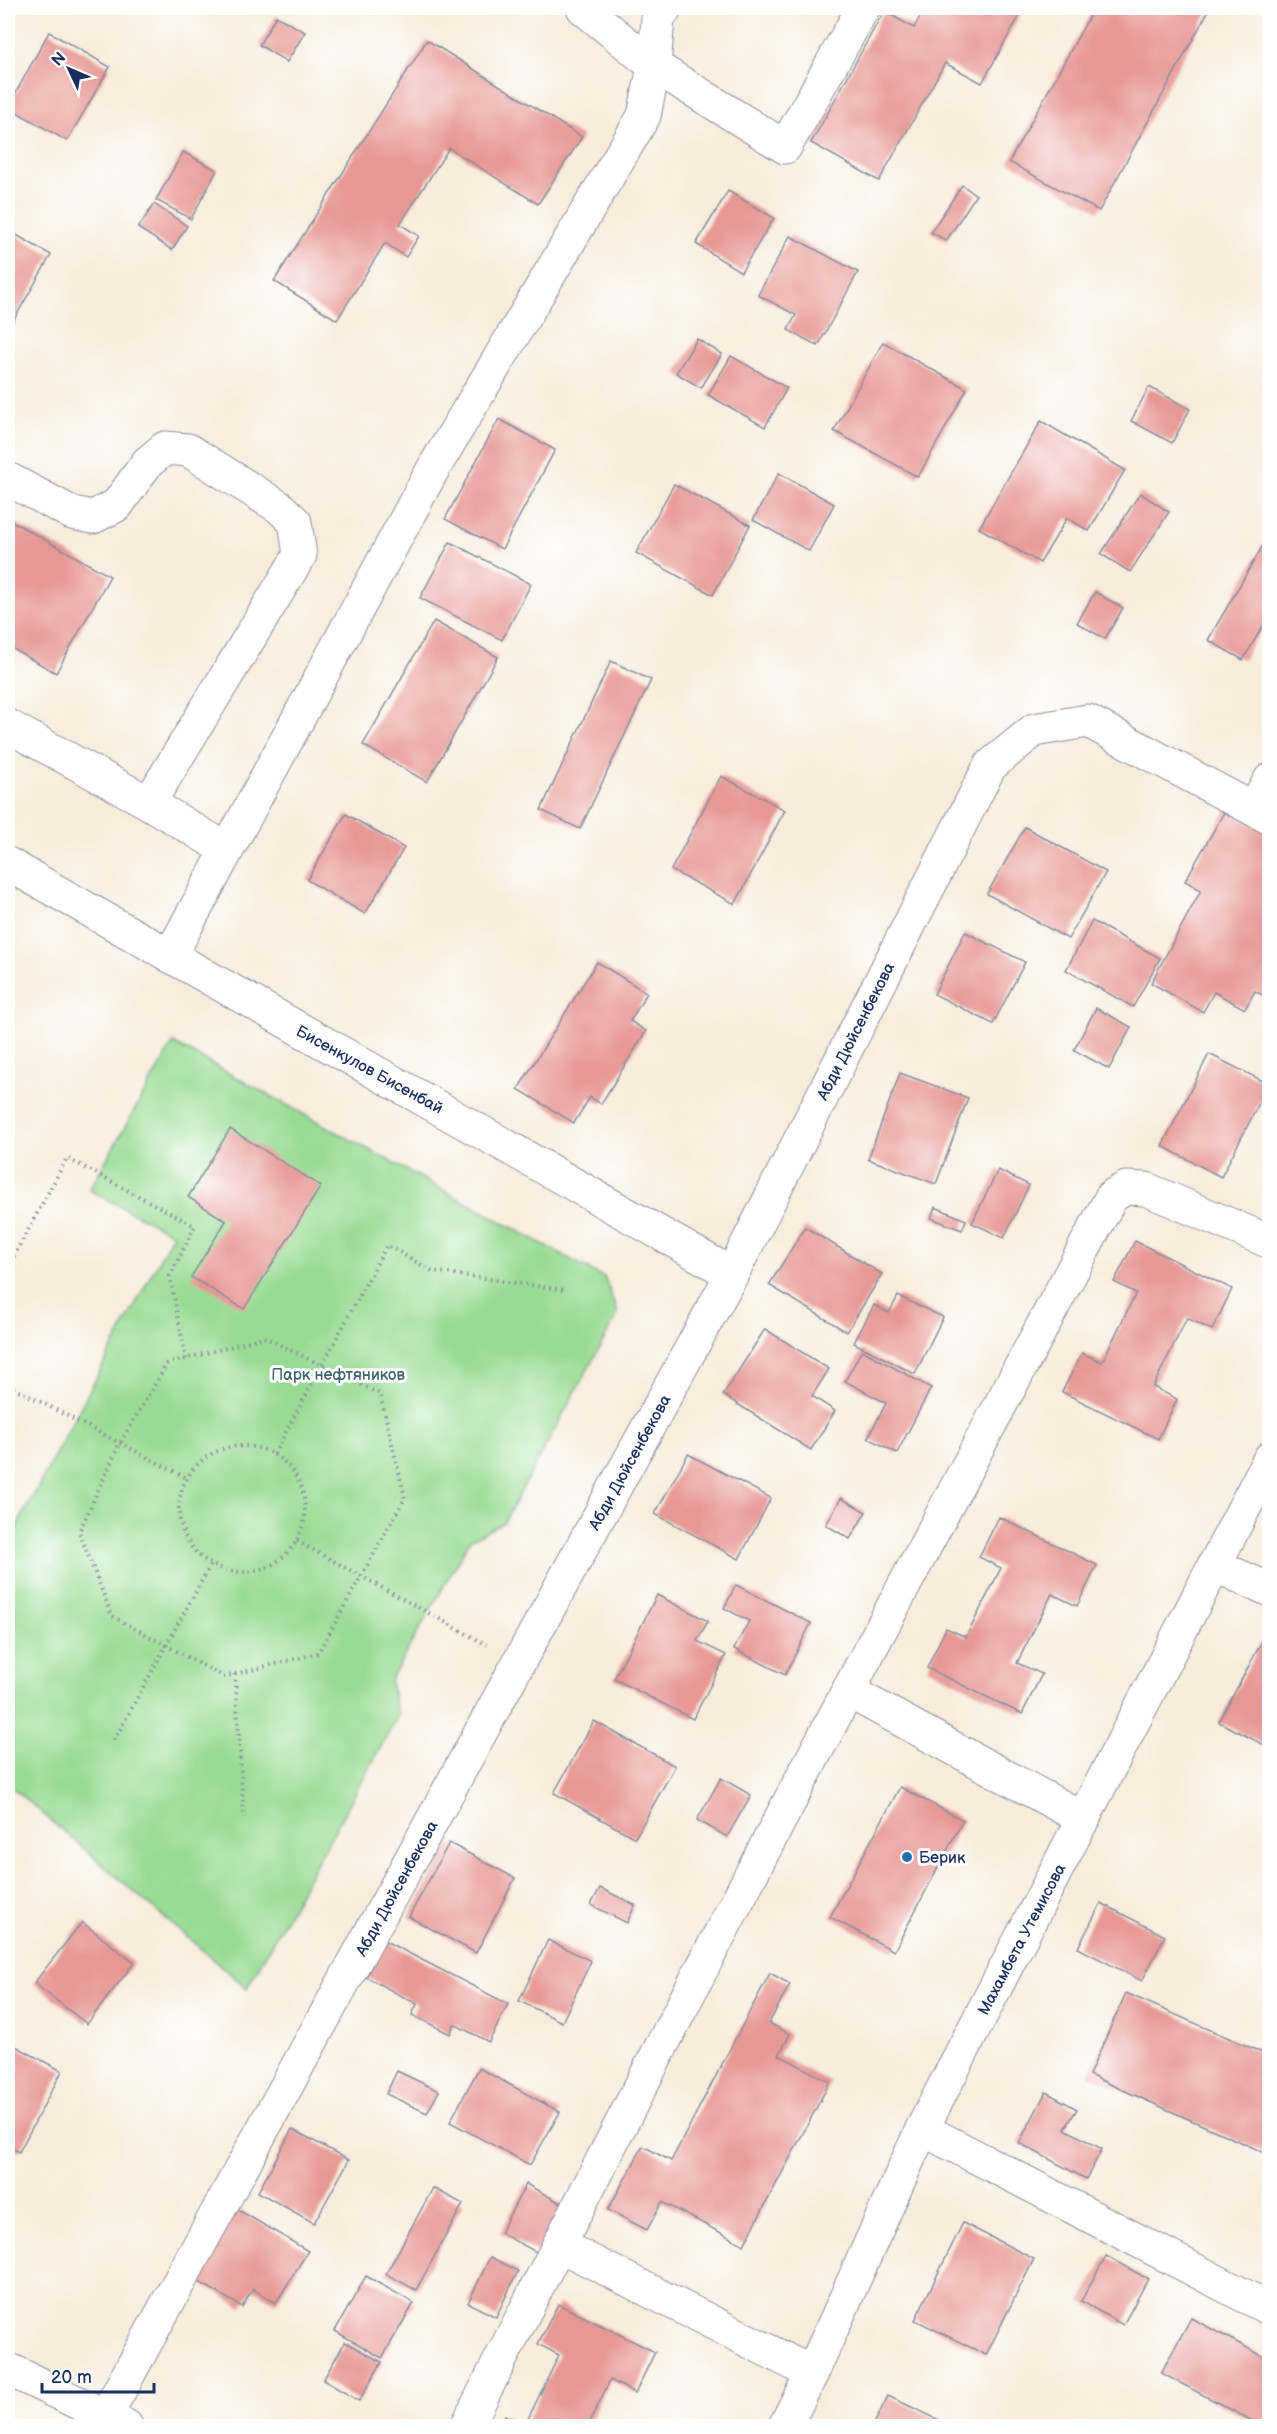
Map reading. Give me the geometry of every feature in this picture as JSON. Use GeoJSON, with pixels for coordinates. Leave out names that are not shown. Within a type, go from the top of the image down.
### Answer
{"type":"FeatureCollection","features":[{"type":"Feature","properties":{"kind":"street"},"geometry":{"type":"LineString","coordinates":[[583,8],[654,66],[785,147],[863,8]]}},
{"type":"Feature","properties":{"kind":"street"},"geometry":{"type":"LineString","coordinates":[[170,956],[432,471],[644,116],[654,66],[658,18],[665,8]]}},
{"type":"Feature","properties":{"kind":"street"},"geometry":{"type":"LineString","coordinates":[[8,479],[72,513],[93,517],[117,505],[147,463],[165,447],[188,450],[279,507],[295,522],[300,555],[149,803]]}},
{"type":"Feature","properties":{"kind":"street","name":"Абди Дюйсенбекова"},"geometry":{"type":"LineString","coordinates":[[110,2423],[519,1662],[732,1274],[990,766],[1034,730],[1088,721],[1262,814]]}},
{"type":"Feature","properties":{"kind":"street"},"geometry":{"type":"LineString","coordinates":[[8,726],[149,803],[226,849]]}},
{"type":"Feature","properties":{"kind":"street"},"geometry":{"type":"LineString","coordinates":[[1262,814],[1269,780]]}},
{"type":"Feature","properties":{"kind":"street","name":"Бисенкулов Бисенбай"},"geometry":{"type":"LineString","coordinates":[[8,864],[732,1274]]}},
{"type":"Feature","properties":{"kind":"street"},"geometry":{"type":"LineString","coordinates":[[467,2427],[559,2245],[848,1691],[1112,1196],[1126,1188],[1146,1189],[1269,1242]]}},
{"type":"Feature","properties":{"kind":"street","name":"Махамбета Утемисова"},"geometry":{"type":"LineString","coordinates":[[785,2427],[812,2373],[921,2129],[1084,1819],[1269,1458]]}},
{"type":"Feature","properties":{"kind":"street"},"geometry":{"type":"LineString","coordinates":[[1214,1566],[1269,1590]]}},
{"type":"Feature","properties":{"kind":"street"},"geometry":{"type":"LineString","coordinates":[[848,1691],[1084,1819]]}},
{"type":"Feature","properties":{"kind":"street"},"geometry":{"type":"LineString","coordinates":[[921,2129],[1269,2309]]}},
{"type":"Feature","properties":{"kind":"street"},"geometry":{"type":"LineString","coordinates":[[559,2245],[812,2373]]}},
{"type":"Feature","properties":{"kind":"street"},"geometry":{"type":"LineString","coordinates":[[8,2369],[110,2423]]}},
{"type":"Feature","properties":{"kind":"path"},"geometry":{"type":"LineString","coordinates":[[8,1267],[66,1158],[76,1163],[195,1226],[170,1276],[186,1359]]}},
{"type":"Feature","properties":{"kind":"path"},"geometry":{"type":"LineString","coordinates":[[274,1454],[387,1245],[432,1271],[565,1290]]}},
{"type":"Feature","properties":{"kind":"path"},"geometry":{"type":"LineString","coordinates":[[264,1336],[322,1364],[380,1394],[405,1498],[318,1653],[224,1677],[112,1616],[79,1532],[120,1443],[167,1364],[264,1336]]}},
{"type":"Feature","properties":{"kind":"path"},"geometry":{"type":"LineString","coordinates":[[8,1385],[187,1478]]}},
{"type":"Feature","properties":{"kind":"path"},"geometry":{"type":"LineString","coordinates":[[236,1446],[255,1447],[274,1454],[290,1467],[300,1483],[306,1503],[305,1523],[297,1541],[283,1558],[264,1569],[242,1573],[220,1570],[201,1558],[187,1541],[179,1521],[180,1499],[187,1478],[199,1462],[216,1451],[236,1446]]}},
{"type":"Feature","properties":{"kind":"path"},"geometry":{"type":"LineString","coordinates":[[297,1541],[519,1662]]}},
{"type":"Feature","properties":{"kind":"path"},"geometry":{"type":"LineString","coordinates":[[114,1740],[211,1564]]}},
{"type":"Feature","properties":{"kind":"path"},"geometry":{"type":"LineString","coordinates":[[235,1674],[244,1818]]}},
{"type":"Feature","properties":{"kind":"green space","name":"Парк нефтяников"},"geometry":{"type":"Polygon","coordinates":[[[173,1043],[605,1278],[618,1314],[504,1522],[470,1540],[390,1681],[398,1716],[247,1988],[8,1784],[8,1543],[173,1234],[89,1190],[173,1043]]]}},
{"type":"Feature","properties":{"kind":"building"},"geometry":{"type":"Polygon","coordinates":[[[925,8],[1024,8],[982,83],[945,63],[879,181],[811,143],[884,11],[914,28],[925,8]]]}},
{"type":"Feature","properties":{"kind":"building"},"geometry":{"type":"Polygon","coordinates":[[[1094,8],[1210,8],[1099,211],[1009,162],[1094,8]]]}},
{"type":"Feature","properties":{"kind":"building"},"geometry":{"type":"Polygon","coordinates":[[[276,16],[305,32],[287,62],[259,45],[276,16]]]}},
{"type":"Feature","properties":{"kind":"building"},"geometry":{"type":"Polygon","coordinates":[[[49,32],[110,67],[67,141],[8,107],[49,32]]]}},
{"type":"Feature","properties":{"kind":"building"},"geometry":{"type":"Polygon","coordinates":[[[427,40],[582,137],[538,204],[449,148],[400,224],[419,236],[406,257],[385,243],[337,320],[274,281],[427,40]]]}},
{"type":"Feature","properties":{"kind":"building"},"geometry":{"type":"Polygon","coordinates":[[[183,152],[217,170],[191,219],[156,200],[183,152]]]}},
{"type":"Feature","properties":{"kind":"building"},"geometry":{"type":"Polygon","coordinates":[[[962,185],[976,195],[946,241],[931,232],[962,185]]]}},
{"type":"Feature","properties":{"kind":"building"},"geometry":{"type":"Polygon","coordinates":[[[728,191],[774,218],[741,272],[696,244],[728,191]]]}},
{"type":"Feature","properties":{"kind":"building"},"geometry":{"type":"Polygon","coordinates":[[[154,204],[187,226],[172,250],[138,228],[154,204]]]}},
{"type":"Feature","properties":{"kind":"building"},"geometry":{"type":"Polygon","coordinates":[[[8,230],[51,255],[8,330],[8,230]]]}},
{"type":"Feature","properties":{"kind":"building"},"geometry":{"type":"Polygon","coordinates":[[[790,236],[858,272],[818,346],[788,330],[796,315],[758,295],[790,236]]]}},
{"type":"Feature","properties":{"kind":"building"},"geometry":{"type":"Polygon","coordinates":[[[697,339],[722,354],[701,388],[676,373],[697,339]]]}},
{"type":"Feature","properties":{"kind":"building"},"geometry":{"type":"Polygon","coordinates":[[[883,342],[967,389],[918,477],[834,431],[883,342]]]}},
{"type":"Feature","properties":{"kind":"building"},"geometry":{"type":"Polygon","coordinates":[[[731,356],[787,388],[765,427],[708,395],[731,356]]]}},
{"type":"Feature","properties":{"kind":"building"},"geometry":{"type":"Polygon","coordinates":[[[1149,387],[1190,409],[1172,443],[1131,421],[1149,387]]]}},
{"type":"Feature","properties":{"kind":"building"},"geometry":{"type":"Polygon","coordinates":[[[499,419],[555,450],[502,549],[445,519],[499,419]]]}},
{"type":"Feature","properties":{"kind":"building"},"geometry":{"type":"Polygon","coordinates":[[[1041,421],[1125,470],[1089,531],[1067,518],[1040,563],[979,528],[1041,421]]]}},
{"type":"Feature","properties":{"kind":"building"},"geometry":{"type":"Polygon","coordinates":[[[779,473],[834,504],[809,551],[753,520],[779,473]]]}},
{"type":"Feature","properties":{"kind":"building"},"geometry":{"type":"Polygon","coordinates":[[[674,484],[750,525],[713,595],[636,553],[674,484]]]}},
{"type":"Feature","properties":{"kind":"building"},"geometry":{"type":"Polygon","coordinates":[[[1140,493],[1169,512],[1130,572],[1101,554],[1140,493]]]}},
{"type":"Feature","properties":{"kind":"building"},"geometry":{"type":"Polygon","coordinates":[[[8,519],[110,576],[56,673],[8,646],[8,519]]]}},
{"type":"Feature","properties":{"kind":"building"},"geometry":{"type":"Polygon","coordinates":[[[1270,533],[1270,614],[1243,660],[1208,640],[1270,533]]]}},
{"type":"Feature","properties":{"kind":"building"},"geometry":{"type":"Polygon","coordinates":[[[450,542],[531,584],[502,640],[420,598],[450,542]]]}},
{"type":"Feature","properties":{"kind":"building"},"geometry":{"type":"Polygon","coordinates":[[[1095,592],[1123,608],[1105,639],[1077,623],[1095,592]]]}},
{"type":"Feature","properties":{"kind":"building"},"geometry":{"type":"Polygon","coordinates":[[[434,621],[498,657],[427,782],[363,745],[434,621]]]}},
{"type":"Feature","properties":{"kind":"building"},"geometry":{"type":"Polygon","coordinates":[[[611,661],[651,680],[580,829],[541,810],[611,661]]]}},
{"type":"Feature","properties":{"kind":"building"},"geometry":{"type":"Polygon","coordinates":[[[721,776],[785,810],[735,904],[671,870],[721,776]]]}},
{"type":"Feature","properties":{"kind":"building"},"geometry":{"type":"Polygon","coordinates":[[[1226,809],[1270,833],[1270,999],[1255,991],[1245,1009],[1214,992],[1203,1012],[1151,983],[1201,890],[1185,881],[1226,809]]]}},
{"type":"Feature","properties":{"kind":"building"},"geometry":{"type":"Polygon","coordinates":[[[346,814],[404,848],[365,914],[307,880],[346,814]]]}},
{"type":"Feature","properties":{"kind":"building"},"geometry":{"type":"Polygon","coordinates":[[[1025,827],[1106,872],[1068,939],[987,894],[1025,827]]]}},
{"type":"Feature","properties":{"kind":"building"},"geometry":{"type":"Polygon","coordinates":[[[1092,921],[1160,958],[1133,1007],[1066,970],[1092,921]]]}},
{"type":"Feature","properties":{"kind":"building"},"geometry":{"type":"Polygon","coordinates":[[[965,932],[1025,962],[993,1024],[934,994],[965,932]]]}},
{"type":"Feature","properties":{"kind":"building"},"geometry":{"type":"Polygon","coordinates":[[[597,962],[647,993],[630,1021],[646,1031],[601,1104],[590,1097],[574,1123],[518,1089],[597,962]]]}},
{"type":"Feature","properties":{"kind":"building"},"geometry":{"type":"Polygon","coordinates":[[[1096,1008],[1131,1027],[1109,1069],[1074,1050],[1096,1008]]]}},
{"type":"Feature","properties":{"kind":"building"},"geometry":{"type":"Polygon","coordinates":[[[1209,1054],[1269,1084],[1221,1177],[1162,1146],[1209,1054]]]}},
{"type":"Feature","properties":{"kind":"building"},"geometry":{"type":"Polygon","coordinates":[[[900,1073],[968,1098],[936,1184],[868,1159],[900,1073]]]}},
{"type":"Feature","properties":{"kind":"building"},"geometry":{"type":"Polygon","coordinates":[[[230,1129],[321,1186],[244,1309],[191,1277],[226,1221],[188,1197],[230,1129]]]}},
{"type":"Feature","properties":{"kind":"building"},"geometry":{"type":"Polygon","coordinates":[[[998,1170],[1029,1185],[1004,1238],[972,1223],[998,1170]]]}},
{"type":"Feature","properties":{"kind":"building"},"geometry":{"type":"Polygon","coordinates":[[[935,1207],[966,1220],[962,1230],[931,1218],[935,1207]]]}},
{"type":"Feature","properties":{"kind":"building"},"geometry":{"type":"Polygon","coordinates":[[[805,1227],[882,1274],[847,1332],[769,1285],[805,1227]]]}},
{"type":"Feature","properties":{"kind":"building"},"geometry":{"type":"Polygon","coordinates":[[[1135,1241],[1232,1289],[1212,1330],[1187,1318],[1153,1387],[1177,1399],[1158,1439],[1062,1392],[1082,1353],[1102,1362],[1136,1293],[1114,1282],[1135,1241]]]}},
{"type":"Feature","properties":{"kind":"building"},"geometry":{"type":"Polygon","coordinates":[[[898,1296],[943,1317],[915,1374],[854,1343],[874,1305],[889,1313],[898,1296]]]}},
{"type":"Feature","properties":{"kind":"building"},"geometry":{"type":"Polygon","coordinates":[[[765,1329],[829,1369],[812,1396],[835,1411],[811,1450],[723,1395],[765,1329]]]}},
{"type":"Feature","properties":{"kind":"building"},"geometry":{"type":"Polygon","coordinates":[[[862,1350],[931,1388],[897,1453],[868,1438],[886,1403],[845,1381],[862,1350]]]}},
{"type":"Feature","properties":{"kind":"building"},"geometry":{"type":"Polygon","coordinates":[[[688,1454],[771,1498],[739,1559],[655,1514],[688,1454]]]}},
{"type":"Feature","properties":{"kind":"building"},"geometry":{"type":"Polygon","coordinates":[[[841,1498],[866,1512],[850,1539],[826,1525],[841,1498]]]}},
{"type":"Feature","properties":{"kind":"building"},"geometry":{"type":"Polygon","coordinates":[[[999,1517],[1097,1565],[1077,1606],[1052,1594],[1017,1663],[1042,1674],[1022,1714],[927,1668],[946,1628],[966,1637],[1001,1568],[979,1557],[999,1517]]]}},
{"type":"Feature","properties":{"kind":"building"},"geometry":{"type":"Polygon","coordinates":[[[736,1585],[811,1623],[785,1675],[734,1649],[749,1621],[724,1608],[736,1585]]]}},
{"type":"Feature","properties":{"kind":"building"},"geometry":{"type":"Polygon","coordinates":[[[657,1595],[708,1621],[697,1641],[726,1655],[693,1719],[614,1679],[657,1595]]]}},
{"type":"Feature","properties":{"kind":"building"},"geometry":{"type":"Polygon","coordinates":[[[1270,1626],[1270,1748],[1219,1722],[1270,1626]]]}},
{"type":"Feature","properties":{"kind":"building"},"geometry":{"type":"Polygon","coordinates":[[[594,1721],[675,1766],[635,1838],[554,1793],[594,1721]]]}},
{"type":"Feature","properties":{"kind":"building"},"geometry":{"type":"Polygon","coordinates":[[[721,1778],[751,1795],[727,1837],[697,1820],[721,1778]]]}},
{"type":"Feature","properties":{"kind":"building"},"geometry":{"type":"Polygon","coordinates":[[[900,1787],[963,1820],[894,1951],[830,1917],[900,1787]]]}},
{"type":"Feature","properties":{"kind":"building"},"geometry":{"type":"Polygon","coordinates":[[[449,1843],[515,1878],[476,1953],[409,1917],[449,1843]]]}},
{"type":"Feature","properties":{"kind":"building"},"geometry":{"type":"Polygon","coordinates":[[[600,1888],[635,1905],[627,1923],[591,1905],[600,1888]]]}},
{"type":"Feature","properties":{"kind":"building"},"geometry":{"type":"Polygon","coordinates":[[[1101,1903],[1165,1936],[1142,1981],[1078,1948],[1101,1903]]]}},
{"type":"Feature","properties":{"kind":"building"},"geometry":{"type":"Polygon","coordinates":[[[82,1922],[134,1963],[87,2024],[34,1983],[82,1922]]]}},
{"type":"Feature","properties":{"kind":"building"},"geometry":{"type":"Polygon","coordinates":[[[548,1940],[591,1961],[562,2022],[519,2001],[548,1940]]]}},
{"type":"Feature","properties":{"kind":"building"},"geometry":{"type":"Polygon","coordinates":[[[385,1941],[508,2004],[489,2042],[454,2024],[450,2034],[412,2015],[417,2004],[366,1977],[385,1941]]]}},
{"type":"Feature","properties":{"kind":"building"},"geometry":{"type":"Polygon","coordinates":[[[770,1973],[790,1984],[769,2023],[790,2034],[779,2055],[830,2082],[744,2245],[662,2202],[647,2230],[608,2210],[643,2146],[671,2161],[770,1973]]]}},
{"type":"Feature","properties":{"kind":"building"},"geometry":{"type":"Polygon","coordinates":[[[1126,1993],[1270,2056],[1270,2155],[1089,2075],[1126,1993]]]}},
{"type":"Feature","properties":{"kind":"building"},"geometry":{"type":"Polygon","coordinates":[[[8,2042],[62,2071],[19,2152],[8,2146],[8,2042]]]}},
{"type":"Feature","properties":{"kind":"building"},"geometry":{"type":"Polygon","coordinates":[[[479,2068],[560,2112],[530,2165],[450,2122],[479,2068]]]}},
{"type":"Feature","properties":{"kind":"building"},"geometry":{"type":"Polygon","coordinates":[[[397,2071],[439,2091],[427,2113],[386,2094],[397,2071]]]}},
{"type":"Feature","properties":{"kind":"building"},"geometry":{"type":"Polygon","coordinates":[[[1046,2092],[1077,2109],[1065,2129],[1102,2149],[1086,2179],[1019,2143],[1046,2092]]]}},
{"type":"Feature","properties":{"kind":"building"},"geometry":{"type":"Polygon","coordinates":[[[292,2129],[349,2160],[314,2223],[258,2192],[292,2129]]]}},
{"type":"Feature","properties":{"kind":"building"},"geometry":{"type":"Polygon","coordinates":[[[526,2184],[568,2207],[542,2255],[500,2233],[526,2184]]]}},
{"type":"Feature","properties":{"kind":"building"},"geometry":{"type":"Polygon","coordinates":[[[433,2188],[463,2204],[416,2290],[386,2274],[433,2188]]]}},
{"type":"Feature","properties":{"kind":"building"},"geometry":{"type":"Polygon","coordinates":[[[237,2209],[308,2251],[276,2303],[253,2289],[242,2307],[194,2279],[237,2209]]]}},
{"type":"Feature","properties":{"kind":"building"},"geometry":{"type":"Polygon","coordinates":[[[963,2223],[1034,2259],[986,2355],[915,2320],[963,2223]]]}},
{"type":"Feature","properties":{"kind":"building"},"geometry":{"type":"Polygon","coordinates":[[[1106,2256],[1148,2279],[1123,2325],[1081,2301],[1106,2256]]]}},
{"type":"Feature","properties":{"kind":"building"},"geometry":{"type":"Polygon","coordinates":[[[490,2257],[518,2271],[496,2317],[468,2303],[490,2257]]]}},
{"type":"Feature","properties":{"kind":"building"},"geometry":{"type":"Polygon","coordinates":[[[366,2276],[414,2303],[382,2358],[335,2331],[366,2276]]]}},
{"type":"Feature","properties":{"kind":"building"},"geometry":{"type":"Polygon","coordinates":[[[558,2304],[655,2352],[635,2393],[610,2380],[588,2426],[499,2426],[505,2415],[525,2425],[559,2355],[538,2344],[558,2304]]]}},
{"type":"Feature","properties":{"kind":"building"},"geometry":{"type":"Polygon","coordinates":[[[1191,2318],[1270,2360],[1270,2426],[1262,2426],[1161,2373],[1191,2318]]]}},
{"type":"Feature","properties":{"kind":"building"},"geometry":{"type":"Polygon","coordinates":[[[345,2342],[382,2362],[359,2401],[323,2380],[345,2342]]]}},
{"type":"Feature","properties":{"kind":"building"},"geometry":{"type":"Polygon","coordinates":[[[888,2396],[952,2426],[873,2426],[888,2396]]]}},
{"type":"Feature","properties":{"kind":"place","name":"Берик"},"geometry":{"type":"Point","coordinates":[907,1857]}}]}
